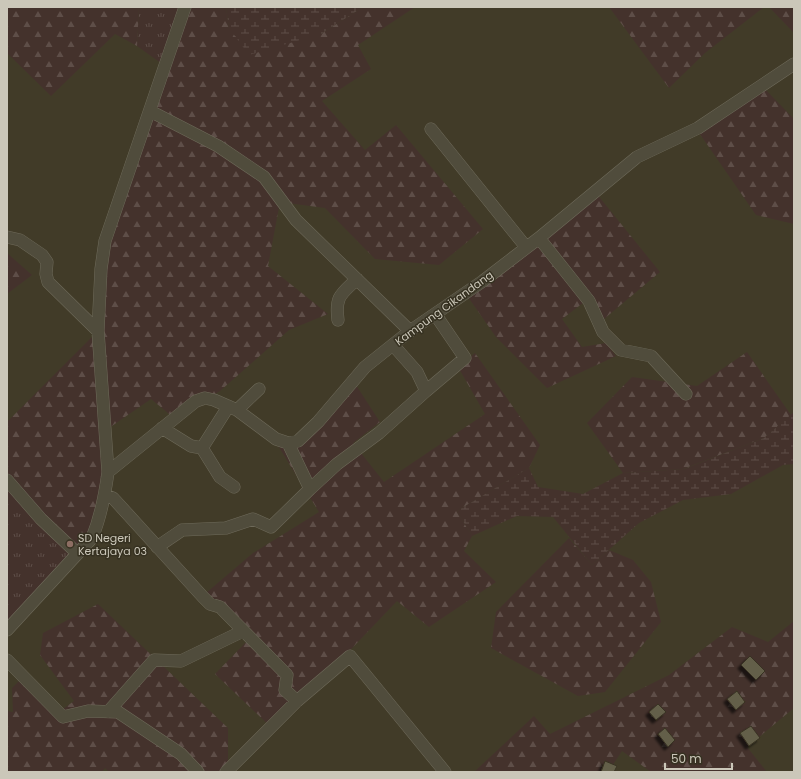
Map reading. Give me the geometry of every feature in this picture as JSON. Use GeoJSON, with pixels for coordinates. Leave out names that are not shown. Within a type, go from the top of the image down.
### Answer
{"type":"FeatureCollection","features":[{"type":"Feature","properties":{"kind":"street"},"geometry":{"type":"LineString","coordinates":[[7,630],[92,538],[98,522],[105,495],[108,472],[98,331],[105,241],[185,7]]}},
{"type":"Feature","properties":{"kind":"street","name":"Kampung Cikandang"},"geometry":{"type":"LineString","coordinates":[[288,443],[298,441],[318,422],[365,367],[410,331],[482,281],[539,238],[638,157],[698,128],[794,64]]}},
{"type":"Feature","properties":{"kind":"street"},"geometry":{"type":"LineString","coordinates":[[150,111],[218,146],[264,177],[296,220],[410,331]]}},
{"type":"Feature","properties":{"kind":"street"},"geometry":{"type":"LineString","coordinates":[[431,129],[526,247]]}},
{"type":"Feature","properties":{"kind":"street"},"geometry":{"type":"LineString","coordinates":[[7,237],[20,240],[42,255],[47,262],[46,274],[48,282],[98,331]]}},
{"type":"Feature","properties":{"kind":"street"},"geometry":{"type":"LineString","coordinates":[[539,238],[589,301],[603,332],[621,350],[651,356],[686,394]]}},
{"type":"Feature","properties":{"kind":"street"},"geometry":{"type":"LineString","coordinates":[[338,320],[337,307],[341,294],[357,279]]}},
{"type":"Feature","properties":{"kind":"street"},"geometry":{"type":"LineString","coordinates":[[157,547],[182,530],[226,528],[253,519],[271,528],[310,489],[338,464],[379,433],[466,358],[435,314]]}},
{"type":"Feature","properties":{"kind":"street"},"geometry":{"type":"LineString","coordinates":[[393,345],[417,372],[426,391]]}},
{"type":"Feature","properties":{"kind":"street"},"geometry":{"type":"LineString","coordinates":[[202,448],[232,408],[258,389]]}},
{"type":"Feature","properties":{"kind":"street"},"geometry":{"type":"LineString","coordinates":[[108,472],[196,402],[205,398],[214,400],[232,408],[276,438],[288,443],[310,489]]}},
{"type":"Feature","properties":{"kind":"street"},"geometry":{"type":"LineString","coordinates":[[162,428],[191,446],[202,448],[220,477],[234,487]]}},
{"type":"Feature","properties":{"kind":"street"},"geometry":{"type":"LineString","coordinates":[[7,480],[41,520],[77,553]]}},
{"type":"Feature","properties":{"kind":"street"},"geometry":{"type":"LineString","coordinates":[[105,495],[113,498],[202,597],[210,604],[220,608],[287,675],[285,690],[297,700]]}},
{"type":"Feature","properties":{"kind":"street"},"geometry":{"type":"LineString","coordinates":[[108,712],[154,660],[181,661],[244,631]]}},
{"type":"Feature","properties":{"kind":"street"},"geometry":{"type":"LineString","coordinates":[[226,772],[297,700],[350,656],[445,772]]}},
{"type":"Feature","properties":{"kind":"street"},"geometry":{"type":"LineString","coordinates":[[7,660],[63,717],[88,711],[118,712],[181,754],[198,772]]}},
{"type":"Feature","properties":{"kind":"green space"},"geometry":{"type":"Polygon","coordinates":[[[7,7],[139,7],[137,46],[115,34],[51,96],[7,53],[7,7]]]}},
{"type":"Feature","properties":{"kind":"green space"},"geometry":{"type":"Polygon","coordinates":[[[139,7],[183,7],[165,66],[137,46],[139,7]]]}},
{"type":"Feature","properties":{"kind":"green space"},"geometry":{"type":"Polygon","coordinates":[[[183,7],[226,7],[229,28],[321,34],[363,7],[415,7],[358,45],[371,69],[322,101],[365,150],[396,125],[483,229],[439,265],[375,259],[325,208],[280,202],[268,266],[328,314],[289,330],[220,391],[174,418],[151,399],[109,428],[113,477],[93,539],[81,551],[7,467],[7,422],[101,328],[106,236],[183,7]]]}},
{"type":"Feature","properties":{"kind":"green space"},"geometry":{"type":"Polygon","coordinates":[[[226,7],[363,7],[321,34],[249,55],[229,28],[226,7]]]}},
{"type":"Feature","properties":{"kind":"green space"},"geometry":{"type":"Polygon","coordinates":[[[609,7],[764,7],[705,53],[669,88],[609,7]]]}},
{"type":"Feature","properties":{"kind":"green space"},"geometry":{"type":"Polygon","coordinates":[[[769,7],[794,7],[794,33],[769,7]]]}},
{"type":"Feature","properties":{"kind":"green space"},"geometry":{"type":"Polygon","coordinates":[[[763,87],[794,119],[794,224],[756,215],[695,127],[763,87]]]}},
{"type":"Feature","properties":{"kind":"green space"},"geometry":{"type":"Polygon","coordinates":[[[596,193],[660,272],[604,319],[587,300],[562,319],[582,347],[606,343],[616,356],[547,388],[496,337],[468,297],[596,193]]]}},
{"type":"Feature","properties":{"kind":"green space"},"geometry":{"type":"Polygon","coordinates":[[[7,253],[32,275],[7,294],[7,253]]]}},
{"type":"Feature","properties":{"kind":"green space"},"geometry":{"type":"Polygon","coordinates":[[[747,352],[791,415],[764,438],[683,469],[623,473],[587,423],[632,377],[697,386],[747,352]]]}},
{"type":"Feature","properties":{"kind":"green space"},"geometry":{"type":"Polygon","coordinates":[[[475,353],[540,445],[529,468],[457,511],[472,536],[464,551],[496,582],[429,627],[397,601],[274,730],[215,674],[250,638],[206,593],[253,553],[319,512],[277,444],[323,422],[354,382],[380,422],[353,443],[384,482],[485,414],[458,367],[475,353]]]}},
{"type":"Feature","properties":{"kind":"green space"},"geometry":{"type":"Polygon","coordinates":[[[794,412],[794,464],[783,465],[731,494],[683,500],[639,523],[592,565],[553,517],[517,516],[472,536],[457,511],[529,468],[538,487],[583,494],[623,473],[684,469],[764,438],[794,412]]]}},
{"type":"Feature","properties":{"kind":"green space"},"geometry":{"type":"Polygon","coordinates":[[[7,467],[81,551],[7,631],[7,467]]]}},
{"type":"Feature","properties":{"kind":"green space"},"geometry":{"type":"Polygon","coordinates":[[[569,538],[592,565],[609,550],[633,560],[651,582],[661,622],[605,692],[578,696],[491,648],[496,612],[569,538]]]}},
{"type":"Feature","properties":{"kind":"green space"},"geometry":{"type":"Polygon","coordinates":[[[98,604],[228,728],[228,772],[109,772],[105,768],[102,772],[7,772],[7,711],[13,712],[12,688],[25,675],[63,709],[74,701],[40,655],[43,633],[98,604]]]}},
{"type":"Feature","properties":{"kind":"green space"},"geometry":{"type":"Polygon","coordinates":[[[794,621],[794,708],[747,747],[767,772],[651,772],[622,751],[608,772],[474,772],[534,716],[550,734],[669,675],[732,627],[768,642],[794,621]]]}},
{"type":"Feature","properties":{"kind":"building"},"geometry":{"type":"Polygon","coordinates":[[[750,656],[765,671],[756,680],[741,665],[750,656]]]}},
{"type":"Feature","properties":{"kind":"building"},"geometry":{"type":"Polygon","coordinates":[[[737,691],[745,702],[736,710],[727,699],[737,691]]]}},
{"type":"Feature","properties":{"kind":"building"},"geometry":{"type":"Polygon","coordinates":[[[658,704],[666,712],[656,720],[649,712],[658,704]]]}},
{"type":"Feature","properties":{"kind":"building"},"geometry":{"type":"Polygon","coordinates":[[[751,726],[760,738],[749,746],[740,733],[751,726]]]}},
{"type":"Feature","properties":{"kind":"building"},"geometry":{"type":"Polygon","coordinates":[[[665,728],[675,740],[668,747],[658,734],[665,728]]]}},
{"type":"Feature","properties":{"kind":"building"},"geometry":{"type":"Polygon","coordinates":[[[605,761],[617,766],[614,772],[601,772],[605,761]]]}},
{"type":"Feature","properties":{"kind":"place","name":"SD Negeri Kertajaya 03"},"geometry":{"type":"Point","coordinates":[70,544]}}]}
